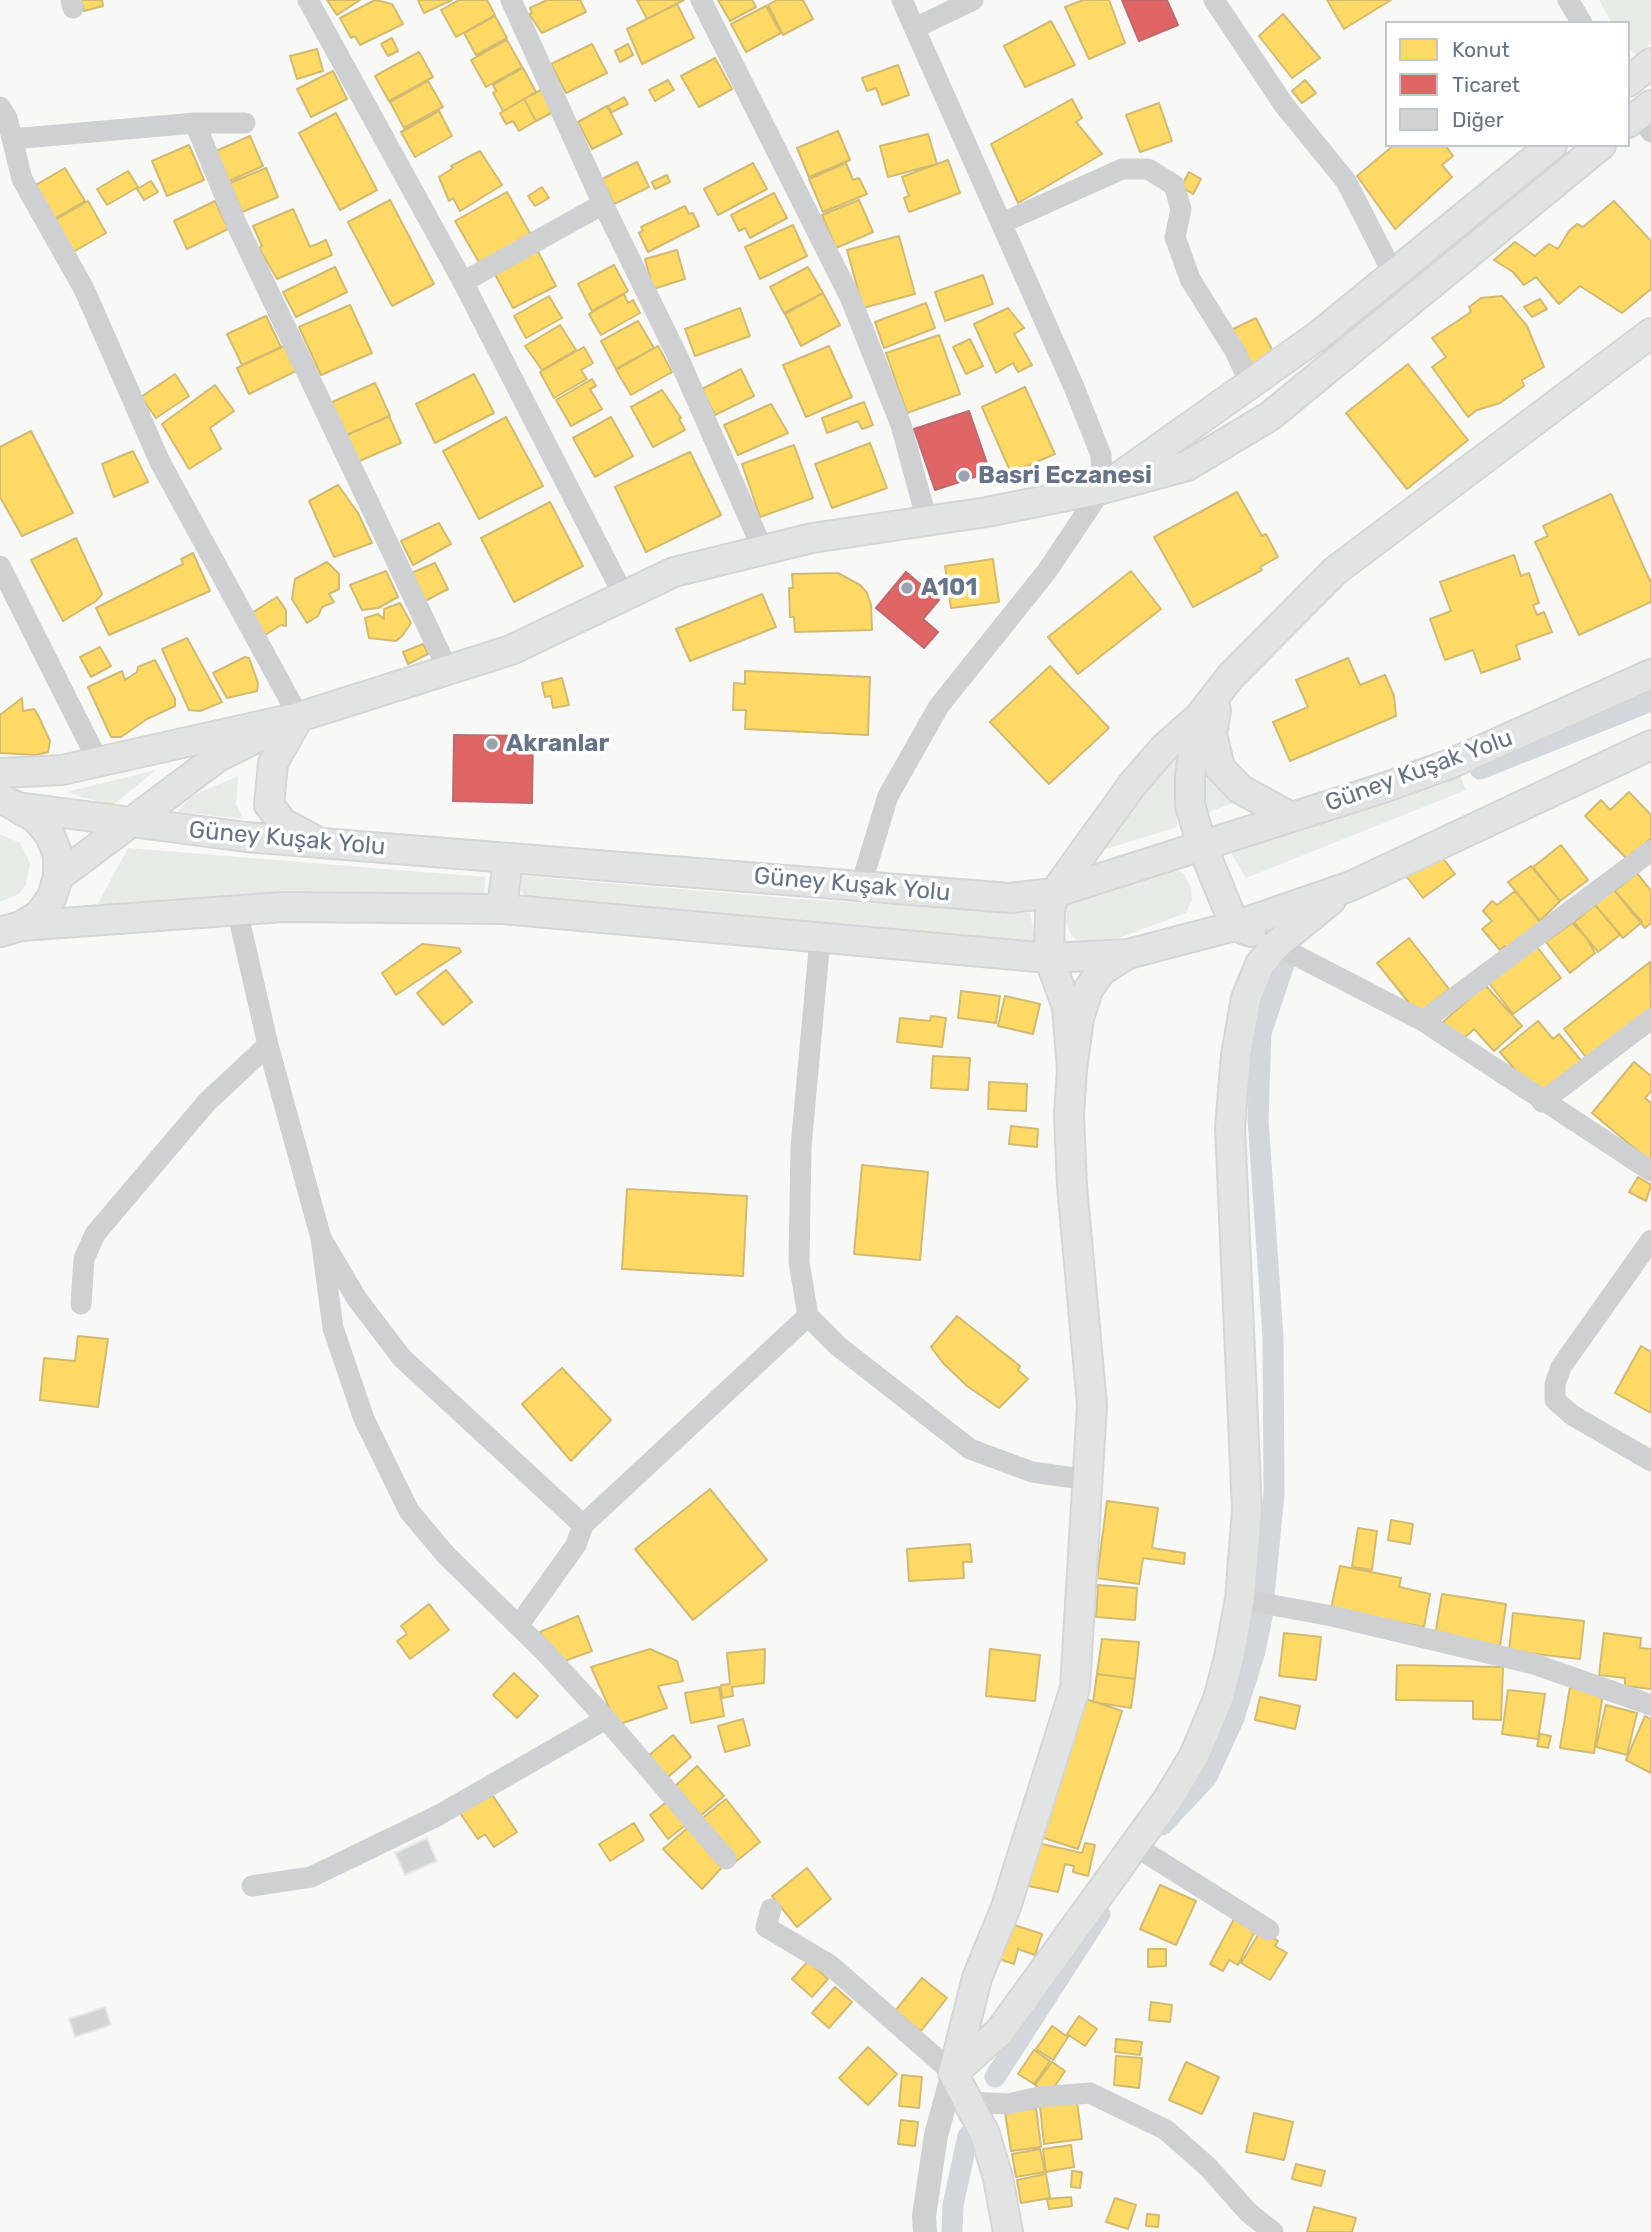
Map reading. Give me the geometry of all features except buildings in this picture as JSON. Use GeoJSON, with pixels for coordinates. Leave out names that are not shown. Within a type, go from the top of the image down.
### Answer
{"type":"FeatureCollection","features":[{"type":"Feature","properties":{"kind":"main road"},"geometry":{"type":"LineString","coordinates":[[1630,80],[1651,63]]}},
{"type":"Feature","properties":{"kind":"main road"},"geometry":{"type":"LineString","coordinates":[[1102,489],[1319,335],[1550,147]]}},
{"type":"Feature","properties":{"kind":"main road"},"geometry":{"type":"LineString","coordinates":[[0,773],[62,770],[299,717],[449,672],[511,650],[674,572],[812,538],[927,521],[1102,489],[1187,466],[1270,416],[1599,147]]}},
{"type":"Feature","properties":{"kind":"main road"},"geometry":{"type":"LineString","coordinates":[[1072,1069],[1067,1007],[1049,958],[1049,926],[1054,893],[1132,785],[1164,748],[1199,718],[1230,677],[1335,571],[1651,333]]}},
{"type":"Feature","properties":{"kind":"main road","name":"Güney Kuşak Yolu"},"geometry":{"type":"LineString","coordinates":[[6,803],[131,822],[321,843],[1010,898],[1054,893],[1450,764],[1651,674]]}},
{"type":"Feature","properties":{"kind":"main road"},"geometry":{"type":"LineString","coordinates":[[1230,677],[1217,705],[1212,734],[1220,768],[1240,789],[1292,817]]}},
{"type":"Feature","properties":{"kind":"main road"},"geometry":{"type":"LineString","coordinates":[[58,877],[218,757],[299,717]]}},
{"type":"Feature","properties":{"kind":"main road"},"geometry":{"type":"LineString","coordinates":[[299,717],[273,763],[269,805],[283,823],[321,843]]}},
{"type":"Feature","properties":{"kind":"main road"},"geometry":{"type":"LineString","coordinates":[[1199,718],[1193,746],[1190,805],[1202,846],[1235,926],[1276,945]]}},
{"type":"Feature","properties":{"kind":"main road"},"geometry":{"type":"LineString","coordinates":[[10,929],[237,909],[502,909],[1049,958],[1128,954],[1235,926],[1351,886],[1651,745]]}},
{"type":"Feature","properties":{"kind":"main road"},"geometry":{"type":"LineString","coordinates":[[6,803],[36,818],[50,835],[58,855],[58,877],[52,897],[39,915],[10,929]]}},
{"type":"Feature","properties":{"kind":"main road"},"geometry":{"type":"LineString","coordinates":[[502,909],[508,858]]}},
{"type":"Feature","properties":{"kind":"main road"},"geometry":{"type":"LineString","coordinates":[[953,2073],[1000,2031],[1168,1799],[1198,1746],[1226,1668],[1245,1600],[1247,1510],[1230,1127],[1236,1055],[1246,998],[1260,964],[1276,945],[1351,886]]}},
{"type":"Feature","properties":{"kind":"main road"},"geometry":{"type":"LineString","coordinates":[[1008,2232],[989,2145],[953,2073],[977,1978],[1006,1907],[1075,1688],[1089,1479],[1091,1405],[1072,1186],[1069,1114],[1072,1069],[1079,1018],[1088,990],[1101,971],[1128,954]]}},
{"type":"Feature","properties":{"kind":"street"},"geometry":{"type":"LineString","coordinates":[[308,0],[463,282],[624,596]]}},
{"type":"Feature","properties":{"kind":"street"},"geometry":{"type":"LineString","coordinates":[[511,0],[603,204],[677,355],[763,550]]}},
{"type":"Feature","properties":{"kind":"street"},"geometry":{"type":"LineString","coordinates":[[701,0],[850,297],[901,425],[927,521]]}},
{"type":"Feature","properties":{"kind":"street"},"geometry":{"type":"LineString","coordinates":[[861,885],[888,796],[939,706],[1046,571],[1102,489],[1101,455],[1034,290],[902,0]]}},
{"type":"Feature","properties":{"kind":"street"},"geometry":{"type":"LineString","coordinates":[[915,28],[973,0]]}},
{"type":"Feature","properties":{"kind":"street"},"geometry":{"type":"LineString","coordinates":[[1214,0],[1284,105],[1346,181],[1394,275]]}},
{"type":"Feature","properties":{"kind":"street"},"geometry":{"type":"LineString","coordinates":[[1568,0],[1581,21]]}},
{"type":"Feature","properties":{"kind":"street"},"geometry":{"type":"LineString","coordinates":[[0,107],[7,118],[22,179],[84,289],[160,462],[299,717]]}},
{"type":"Feature","properties":{"kind":"street"},"geometry":{"type":"LineString","coordinates":[[12,139],[195,123],[245,123]]}},
{"type":"Feature","properties":{"kind":"street"},"geometry":{"type":"LineString","coordinates":[[195,123],[236,223],[449,672]]}},
{"type":"Feature","properties":{"kind":"street"},"geometry":{"type":"LineString","coordinates":[[1002,223],[1122,169],[1148,169],[1174,185],[1181,209],[1175,237],[1190,279],[1235,351],[1250,383]]}},
{"type":"Feature","properties":{"kind":"street"},"geometry":{"type":"LineString","coordinates":[[463,282],[603,204]]}},
{"type":"Feature","properties":{"kind":"street"},"geometry":{"type":"LineString","coordinates":[[0,566],[99,761]]}},
{"type":"Feature","properties":{"kind":"street"},"geometry":{"type":"LineString","coordinates":[[1423,1021],[1651,851]]}},
{"type":"Feature","properties":{"kind":"street"},"geometry":{"type":"LineString","coordinates":[[237,909],[268,1045],[321,1238],[333,1328],[364,1419],[409,1511],[446,1555],[606,1719],[726,1859]]}},
{"type":"Feature","properties":{"kind":"street"},"geometry":{"type":"LineString","coordinates":[[820,939],[801,1147],[799,1262],[808,1316],[838,1346],[970,1450],[1032,1472],[1089,1479]]}},
{"type":"Feature","properties":{"kind":"street"},"geometry":{"type":"LineString","coordinates":[[1276,945],[1423,1021],[1542,1102],[1651,1171]]}},
{"type":"Feature","properties":{"kind":"street"},"geometry":{"type":"LineString","coordinates":[[1542,1102],[1651,1018]]}},
{"type":"Feature","properties":{"kind":"street"},"geometry":{"type":"LineString","coordinates":[[81,1304],[84,1259],[94,1234],[207,1102],[268,1045]]}},
{"type":"Feature","properties":{"kind":"street"},"geometry":{"type":"LineString","coordinates":[[321,1238],[357,1299],[402,1357],[583,1525]]}},
{"type":"Feature","properties":{"kind":"street"},"geometry":{"type":"LineString","coordinates":[[1651,1240],[1561,1367],[1555,1384],[1555,1400],[1572,1415],[1651,1461]]}},
{"type":"Feature","properties":{"kind":"street"},"geometry":{"type":"LineString","coordinates":[[518,1626],[576,1545],[583,1525],[808,1316]]}},
{"type":"Feature","properties":{"kind":"street"},"geometry":{"type":"LineString","coordinates":[[1245,1600],[1534,1664],[1651,1706]]}},
{"type":"Feature","properties":{"kind":"street"},"geometry":{"type":"LineString","coordinates":[[251,1886],[311,1877],[439,1815],[606,1719]]}},
{"type":"Feature","properties":{"kind":"street"},"geometry":{"type":"LineString","coordinates":[[1135,1846],[1269,1930]]}},
{"type":"Feature","properties":{"kind":"street"},"geometry":{"type":"LineString","coordinates":[[771,1909],[766,1927],[830,1965],[953,2073],[936,2134],[924,2216],[926,2232]]}},
{"type":"Feature","properties":{"kind":"street"},"geometry":{"type":"LineString","coordinates":[[969,2102],[1008,2104],[1039,2097],[1090,2093],[1166,2130],[1208,2166],[1248,2213],[1273,2232]]}},
{"type":"Feature","properties":{"kind":"shaded area"},"geometry":{"type":"Polygon","coordinates":[[[1599,0],[1651,0],[1651,42],[1639,56],[1630,50],[1630,21],[1611,21],[1599,0]]]}},
{"type":"Feature","properties":{"kind":"shaded area"},"geometry":{"type":"Polygon","coordinates":[[[1191,728],[1177,779],[1177,827],[1100,851],[1191,728]]]}},
{"type":"Feature","properties":{"kind":"shaded area"},"geometry":{"type":"Polygon","coordinates":[[[1201,757],[1238,801],[1204,814],[1201,757]]]}},
{"type":"Feature","properties":{"kind":"shaded area"},"geometry":{"type":"Polygon","coordinates":[[[1455,763],[1466,790],[1246,878],[1227,846],[1455,763]]]}},
{"type":"Feature","properties":{"kind":"shaded area"},"geometry":{"type":"Polygon","coordinates":[[[156,770],[112,806],[66,792],[156,770]]]}},
{"type":"Feature","properties":{"kind":"shaded area"},"geometry":{"type":"Polygon","coordinates":[[[238,776],[236,804],[243,819],[177,812],[192,796],[238,776]]]}},
{"type":"Feature","properties":{"kind":"shaded area"},"geometry":{"type":"Polygon","coordinates":[[[0,834],[20,843],[30,863],[26,885],[19,894],[0,902],[0,834]]]}},
{"type":"Feature","properties":{"kind":"shaded area"},"geometry":{"type":"Polygon","coordinates":[[[128,848],[485,877],[484,893],[95,909],[128,848]]]}},
{"type":"Feature","properties":{"kind":"shaded area"},"geometry":{"type":"Polygon","coordinates":[[[1170,864],[1184,874],[1191,887],[1192,900],[1186,913],[1095,947],[1080,943],[1071,935],[1066,923],[1067,906],[1071,897],[1170,864]]]}},
{"type":"Feature","properties":{"kind":"shaded area"},"geometry":{"type":"Polygon","coordinates":[[[523,876],[800,899],[1030,913],[1036,945],[529,901],[519,887],[518,880],[523,876]]]}},
{"type":"Feature","properties":{"kind":"waterway"},"geometry":{"type":"LineString","coordinates":[[1480,769],[1651,701]]}},
{"type":"Feature","properties":{"kind":"waterway"},"geometry":{"type":"LineString","coordinates":[[1162,1825],[1207,1777],[1234,1718],[1255,1651],[1262,1617],[1274,1494],[1273,1337],[1258,1119],[1261,1033],[1285,961]]}},
{"type":"Feature","properties":{"kind":"waterway"},"geometry":{"type":"LineString","coordinates":[[995,2077],[1100,1914]]}},
{"type":"Feature","properties":{"kind":"waterway"},"geometry":{"type":"LineString","coordinates":[[952,2232],[953,2205],[968,2136]]}},
{"type":"Feature","properties":{"kind":"place","name":"Basri Eczanesi"},"geometry":{"type":"Point","coordinates":[964,476]}},
{"type":"Feature","properties":{"kind":"place","name":"A101"},"geometry":{"type":"Point","coordinates":[907,588]}},
{"type":"Feature","properties":{"kind":"place","name":"Akranlar"},"geometry":{"type":"Point","coordinates":[492,744]}}]}
